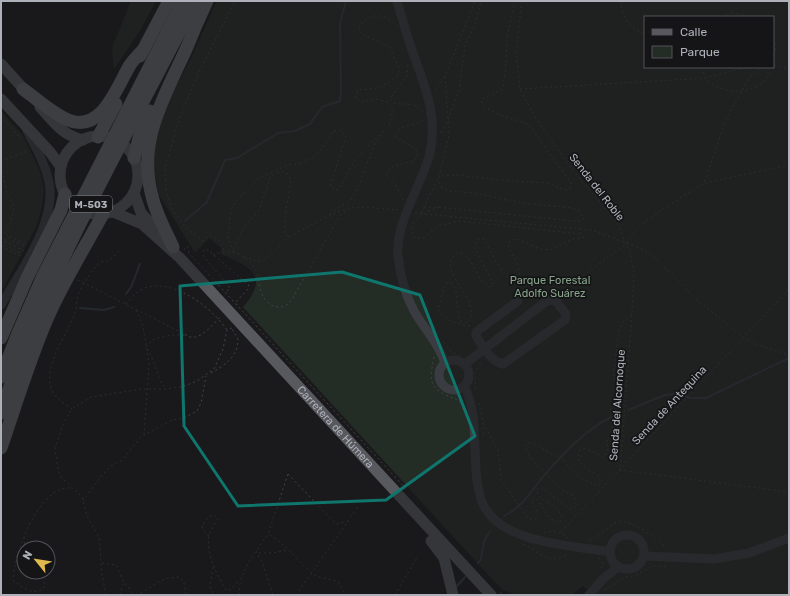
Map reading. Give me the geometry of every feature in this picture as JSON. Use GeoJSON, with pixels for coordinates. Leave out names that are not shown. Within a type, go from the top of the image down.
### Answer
{"type":"FeatureCollection","features":[{"type":"Feature","properties":{"kind":"highway"},"geometry":{"type":"LineString","coordinates":[[102,137],[144,49],[169,1]]}},
{"type":"Feature","properties":{"kind":"highway","name":"M-503"},"geometry":{"type":"LineString","coordinates":[[1,377],[43,276],[183,1]]}},
{"type":"Feature","properties":{"kind":"highway","name":"M-503"},"geometry":{"type":"LineString","coordinates":[[1,413],[30,331],[54,280],[195,1]]}},
{"type":"Feature","properties":{"kind":"highway"},"geometry":{"type":"LineString","coordinates":[[181,252],[161,224],[151,196],[148,151],[153,121],[207,1]]}},
{"type":"Feature","properties":{"kind":"highway"},"geometry":{"type":"LineString","coordinates":[[131,154],[137,144],[144,124],[199,18]]}},
{"type":"Feature","properties":{"kind":"highway"},"geometry":{"type":"LineString","coordinates":[[23,89],[70,121],[82,122],[94,119],[104,111],[131,64],[144,49]]}},
{"type":"Feature","properties":{"kind":"highway","name":"M-503"},"geometry":{"type":"LineString","coordinates":[[1,338],[27,278],[68,198]]}},
{"type":"Feature","properties":{"kind":"highway","name":"M-503"},"geometry":{"type":"LineString","coordinates":[[1,448],[25,376],[47,318],[69,273],[104,213]]}},
{"type":"Feature","properties":{"kind":"main road"},"geometry":{"type":"LineString","coordinates":[[1,64],[64,133],[70,137],[83,140],[102,137],[118,141],[131,154],[138,178],[134,193],[122,207],[104,213],[82,210],[68,198],[61,181],[61,168],[69,151],[83,140]]}},
{"type":"Feature","properties":{"kind":"main road"},"geometry":{"type":"LineString","coordinates":[[1,99],[50,152],[61,168]]}},
{"type":"Feature","properties":{"kind":"main road","name":"Carretera de Húmera"},"geometry":{"type":"LineString","coordinates":[[134,193],[143,215],[181,252],[413,512],[495,594]]}},
{"type":"Feature","properties":{"kind":"main road","name":"Carretera de Húmera"},"geometry":{"type":"LineString","coordinates":[[104,213],[142,224],[181,252]]}},
{"type":"Feature","properties":{"kind":"main road"},"geometry":{"type":"LineString","coordinates":[[413,512],[419,526],[437,547],[444,558],[453,595]]}},
{"type":"Feature","properties":{"kind":"street"},"geometry":{"type":"LineString","coordinates":[[397,1],[430,100],[433,130],[432,143],[425,168],[403,226],[398,254],[402,281],[414,311],[438,346],[445,363]]}},
{"type":"Feature","properties":{"kind":"street"},"geometry":{"type":"LineString","coordinates":[[1,305],[35,246],[45,221],[49,203],[49,183],[43,161],[23,123]]}},
{"type":"Feature","properties":{"kind":"street"},"geometry":{"type":"LineString","coordinates":[[464,360],[469,375],[464,386],[454,390],[447,388],[442,384],[439,377],[440,369],[445,363],[455,360],[464,360],[477,355],[486,349],[548,300],[556,301],[566,314],[565,320],[503,364],[497,363],[486,349],[476,336],[476,332],[518,302]]}},
{"type":"Feature","properties":{"kind":"street"},"geometry":{"type":"LineString","coordinates":[[464,386],[470,397],[475,420],[477,485],[482,502],[488,512],[506,527],[536,540],[553,544],[610,552]]}},
{"type":"Feature","properties":{"kind":"street"},"geometry":{"type":"LineString","coordinates":[[627,535],[637,538],[640,541],[644,551],[644,556],[638,565],[634,568],[628,569],[618,567],[612,560],[610,552],[613,542],[617,538],[627,535]]}},
{"type":"Feature","properties":{"kind":"street"},"geometry":{"type":"LineString","coordinates":[[644,556],[714,559],[749,553],[789,538]]}},
{"type":"Feature","properties":{"kind":"street"},"geometry":{"type":"LineString","coordinates":[[586,593],[618,567]]}},
{"type":"Feature","properties":{"kind":"path"},"geometry":{"type":"LineString","coordinates":[[225,250],[221,242],[210,235],[203,241],[187,229],[172,209],[166,192],[165,167],[183,110],[201,68],[235,1]]}},
{"type":"Feature","properties":{"kind":"path"},"geometry":{"type":"LineString","coordinates":[[430,100],[445,76],[475,1]]}},
{"type":"Feature","properties":{"kind":"path"},"geometry":{"type":"LineString","coordinates":[[432,143],[437,138],[449,117],[459,90],[465,46],[476,22],[482,1]]}},
{"type":"Feature","properties":{"kind":"path"},"geometry":{"type":"LineString","coordinates":[[438,179],[442,176],[458,175],[497,180],[548,183],[564,190],[570,189],[571,187],[567,177],[530,126],[523,122],[486,109],[482,103],[482,99],[503,89],[506,66],[507,36],[515,1]]}},
{"type":"Feature","properties":{"kind":"path","name":"Senda del Roble"},"geometry":{"type":"LineString","coordinates":[[522,1],[516,53],[520,89],[536,119],[574,172],[617,222],[627,243]]}},
{"type":"Feature","properties":{"kind":"path"},"geometry":{"type":"LineString","coordinates":[[620,1],[622,15],[636,31],[644,34]]}},
{"type":"Feature","properties":{"kind":"path"},"geometry":{"type":"LineString","coordinates":[[724,16],[732,13],[748,16]]}},
{"type":"Feature","properties":{"kind":"path"},"geometry":{"type":"LineString","coordinates":[[289,237],[285,233],[284,224],[290,177],[285,172],[278,172],[271,176],[259,211],[244,226],[234,252],[228,237],[231,210],[236,201],[259,178],[288,165],[302,163],[314,158],[328,141],[333,131],[341,130],[346,136],[330,187],[336,190],[339,189],[356,158],[389,126],[393,111],[387,102],[376,99],[361,102],[355,98],[355,94],[358,90],[374,90],[399,74],[399,69],[390,47],[360,33],[359,29],[365,21],[379,15],[388,18],[396,27]]}},
{"type":"Feature","properties":{"kind":"path"},"geometry":{"type":"LineString","coordinates":[[774,41],[776,45],[774,59]]}},
{"type":"Feature","properties":{"kind":"path"},"geometry":{"type":"LineString","coordinates":[[408,62],[407,74],[390,99],[393,103],[414,105],[424,114],[421,122],[400,128],[394,136],[415,149],[418,152],[418,156],[413,162],[393,166],[386,175],[396,186],[403,200],[410,205]]}},
{"type":"Feature","properties":{"kind":"path"},"geometry":{"type":"LineString","coordinates":[[774,66],[789,69]]}},
{"type":"Feature","properties":{"kind":"path"},"geometry":{"type":"LineString","coordinates":[[702,68],[706,78],[718,87],[741,92],[753,89],[766,78],[772,68]]}},
{"type":"Feature","properties":{"kind":"path"},"geometry":{"type":"LineString","coordinates":[[520,89],[706,78],[744,68]]}},
{"type":"Feature","properties":{"kind":"path"},"geometry":{"type":"LineString","coordinates":[[704,183],[727,117],[751,75],[761,68]]}},
{"type":"Feature","properties":{"kind":"path"},"geometry":{"type":"LineString","coordinates":[[421,214],[438,179],[450,135],[445,91],[445,76]]}},
{"type":"Feature","properties":{"kind":"path"},"geometry":{"type":"LineString","coordinates":[[1,116],[26,144]]}},
{"type":"Feature","properties":{"kind":"path"},"geometry":{"type":"LineString","coordinates":[[330,215],[351,199],[356,192],[372,150],[381,134]]}},
{"type":"Feature","properties":{"kind":"path"},"geometry":{"type":"LineString","coordinates":[[1,161],[30,150]]}},
{"type":"Feature","properties":{"kind":"path"},"geometry":{"type":"LineString","coordinates":[[558,296],[627,243],[635,232],[648,219],[704,183],[789,164]]}},
{"type":"Feature","properties":{"kind":"path"},"geometry":{"type":"LineString","coordinates":[[1,166],[7,194],[14,205],[10,226],[1,236]]}},
{"type":"Feature","properties":{"kind":"path"},"geometry":{"type":"LineString","coordinates":[[424,207],[439,207],[572,221],[581,221],[584,218],[579,211],[573,208],[524,203],[474,193],[448,190],[442,188],[438,179]]}},
{"type":"Feature","properties":{"kind":"path"},"geometry":{"type":"LineString","coordinates":[[439,207],[421,215],[413,224],[411,232],[413,236],[416,238],[423,238],[438,226],[459,222],[582,234]]}},
{"type":"Feature","properties":{"kind":"path"},"geometry":{"type":"LineString","coordinates":[[244,257],[258,261],[264,260],[289,237],[330,215],[349,208]]}},
{"type":"Feature","properties":{"kind":"path"},"geometry":{"type":"LineString","coordinates":[[476,332],[470,326],[460,325],[444,318],[438,310],[445,284],[450,282],[457,296],[456,307],[461,321],[468,323],[472,315],[468,300],[453,275],[451,264],[454,255],[458,252],[467,256],[481,280],[490,287],[493,283],[474,247],[478,239],[483,239],[508,278],[516,282],[519,280],[520,275],[516,260],[508,246],[510,240],[517,239],[540,249],[550,250],[572,239],[580,240],[583,238],[578,229]]}},
{"type":"Feature","properties":{"kind":"path"},"geometry":{"type":"LineString","coordinates":[[1,246],[20,256],[20,253],[3,244],[7,237],[24,246],[25,244],[5,233]]}},
{"type":"Feature","properties":{"kind":"path"},"geometry":{"type":"LineString","coordinates":[[21,257],[29,242]]}},
{"type":"Feature","properties":{"kind":"path"},"geometry":{"type":"LineString","coordinates":[[627,243],[652,255],[696,300],[743,337],[756,344],[789,354]]}},
{"type":"Feature","properties":{"kind":"path","name":"Senda del Alcornoque"},"geometry":{"type":"LineString","coordinates":[[627,243],[634,272],[620,470],[789,492]]}},
{"type":"Feature","properties":{"kind":"path"},"geometry":{"type":"LineString","coordinates":[[72,409],[57,398],[51,389],[50,379],[57,349],[75,313],[78,296],[89,275],[100,262],[109,261],[121,249]]}},
{"type":"Feature","properties":{"kind":"path"},"geometry":{"type":"LineString","coordinates":[[223,294],[230,288],[205,259],[202,253],[203,250],[209,251],[248,282],[249,287],[244,294]]}},
{"type":"Feature","properties":{"kind":"path"},"geometry":{"type":"LineString","coordinates":[[181,252],[226,292],[411,494]]}},
{"type":"Feature","properties":{"kind":"path"},"geometry":{"type":"LineString","coordinates":[[1,280],[8,281]]}},
{"type":"Feature","properties":{"kind":"path"},"geometry":{"type":"LineString","coordinates":[[126,305],[144,288],[165,286],[175,289],[201,304],[228,330]]}},
{"type":"Feature","properties":{"kind":"path"},"geometry":{"type":"LineString","coordinates":[[95,288],[185,335],[195,338],[205,331]]}},
{"type":"Feature","properties":{"kind":"path","name":"Senda de Antequina"},"geometry":{"type":"LineString","coordinates":[[561,533],[789,289]]}},
{"type":"Feature","properties":{"kind":"path"},"geometry":{"type":"LineString","coordinates":[[136,310],[144,326],[149,364],[144,434]]}},
{"type":"Feature","properties":{"kind":"path"},"geometry":{"type":"LineString","coordinates":[[483,422],[498,449],[501,480],[518,506],[528,518],[535,520],[538,515],[538,511],[532,505],[532,500],[535,497],[544,512],[552,520],[557,523],[560,522],[562,516],[558,509],[538,496],[537,489],[540,487],[546,490],[554,500],[571,509],[577,506],[576,499],[573,495],[564,491],[532,460],[526,447],[528,443],[536,444],[550,454],[561,457],[573,471],[592,484],[598,486],[600,484],[600,477],[587,469],[579,461],[577,456],[579,451],[584,448],[604,457],[609,448],[606,443],[612,431],[614,417],[610,412],[614,402],[616,384],[613,374],[618,339],[622,323],[632,313]]}},
{"type":"Feature","properties":{"kind":"path"},"geometry":{"type":"LineString","coordinates":[[82,501],[102,475],[111,466],[122,460],[133,444],[144,434],[172,420],[184,418],[197,411],[201,403],[206,376],[214,369],[220,358],[228,330],[234,326]]}},
{"type":"Feature","properties":{"kind":"path"},"geometry":{"type":"LineString","coordinates":[[106,595],[99,537],[87,516],[82,497],[62,478],[58,470],[55,448],[64,422],[72,409],[91,398],[142,389],[166,389],[182,386],[206,376],[236,353],[238,339],[232,332],[232,328]]}},
{"type":"Feature","properties":{"kind":"path"},"geometry":{"type":"LineString","coordinates":[[146,348],[154,339],[171,335],[185,335]]}},
{"type":"Feature","properties":{"kind":"path"},"geometry":{"type":"LineString","coordinates":[[464,360],[451,352],[445,342],[432,351],[434,356],[431,372],[433,386],[448,396],[455,397],[464,406]]}},
{"type":"Feature","properties":{"kind":"path"},"geometry":{"type":"LineString","coordinates":[[146,348],[155,360],[158,377],[166,389]]}},
{"type":"Feature","properties":{"kind":"path"},"geometry":{"type":"LineString","coordinates":[[476,392],[475,373],[482,362],[477,355]]}},
{"type":"Feature","properties":{"kind":"path"},"geometry":{"type":"LineString","coordinates":[[478,400],[483,422],[483,440]]}},
{"type":"Feature","properties":{"kind":"path"},"geometry":{"type":"LineString","coordinates":[[229,595],[230,590],[239,581],[256,551],[268,534],[288,474],[336,524],[348,521]]}},
{"type":"Feature","properties":{"kind":"path"},"geometry":{"type":"LineString","coordinates":[[23,540],[38,510],[57,490],[63,487],[72,488]]}},
{"type":"Feature","properties":{"kind":"path"},"geometry":{"type":"LineString","coordinates":[[296,595],[358,507]]}},
{"type":"Feature","properties":{"kind":"path"},"geometry":{"type":"LineString","coordinates":[[209,536],[203,530],[202,526],[208,517],[213,516],[218,519],[209,536],[213,566],[210,586],[214,595]]}},
{"type":"Feature","properties":{"kind":"path"},"geometry":{"type":"LineString","coordinates":[[586,541],[598,537],[618,522],[629,523],[633,524],[660,542],[668,550],[668,566],[653,566],[634,576],[625,578],[604,591]]}},
{"type":"Feature","properties":{"kind":"path"},"geometry":{"type":"LineString","coordinates":[[542,534],[551,530],[561,533],[568,538]]}},
{"type":"Feature","properties":{"kind":"path"},"geometry":{"type":"LineString","coordinates":[[268,534],[288,549],[312,573],[318,577],[338,582],[346,595]]}},
{"type":"Feature","properties":{"kind":"path"},"geometry":{"type":"LineString","coordinates":[[519,543],[540,553],[545,559],[555,560],[570,554]]}},
{"type":"Feature","properties":{"kind":"path"},"geometry":{"type":"LineString","coordinates":[[258,553],[273,553],[288,549]]}},
{"type":"Feature","properties":{"kind":"path"},"geometry":{"type":"LineString","coordinates":[[256,551],[272,595]]}},
{"type":"Feature","properties":{"kind":"path"},"geometry":{"type":"LineString","coordinates":[[16,556],[13,580],[22,588],[33,592],[42,590],[45,585],[44,580]]}},
{"type":"Feature","properties":{"kind":"path"},"geometry":{"type":"LineString","coordinates":[[395,595],[418,556]]}},
{"type":"Feature","properties":{"kind":"path"},"geometry":{"type":"LineString","coordinates":[[594,557],[599,558],[603,564],[601,570]]}},
{"type":"Feature","properties":{"kind":"path"},"geometry":{"type":"LineString","coordinates":[[102,563],[116,565],[124,583],[128,586],[133,595]]}},
{"type":"Feature","properties":{"kind":"path"},"geometry":{"type":"LineString","coordinates":[[213,566],[226,590],[230,590]]}},
{"type":"Feature","properties":{"kind":"path"},"geometry":{"type":"LineString","coordinates":[[136,595],[145,591],[160,580],[179,576],[184,582],[186,595]]}},
{"type":"Feature","properties":{"kind":"path"},"geometry":{"type":"LineString","coordinates":[[239,581],[239,595]]}},
{"type":"Feature","properties":{"kind":"path"},"geometry":{"type":"LineString","coordinates":[[120,595],[124,583]]}},
{"type":"Feature","properties":{"kind":"path"},"geometry":{"type":"LineString","coordinates":[[784,595],[789,589]]}},
{"type":"Feature","properties":{"kind":"path"},"geometry":{"type":"LineString","coordinates":[[581,595],[586,593]]}},
{"type":"Feature","properties":{"kind":"path"},"geometry":{"type":"LineString","coordinates":[[495,594],[505,595]]}},
{"type":"Feature","properties":{"kind":"highlighted area"},"geometry":{"type":"Polygon","coordinates":[[[342,272],[420,295],[475,436],[386,500],[238,506],[184,426],[180,286],[342,272]]]}},
{"type":"Feature","properties":{"kind":"green space"},"geometry":{"type":"Polygon","coordinates":[[[131,1],[156,1],[141,29],[114,69],[112,48],[131,1]]]}},
{"type":"Feature","properties":{"kind":"green space","name":"Parque Forestal Adolfo Suárez"},"geometry":{"type":"Polygon","coordinates":[[[217,1],[789,1],[789,595],[594,595],[583,586],[572,595],[516,595],[502,589],[243,307],[251,296],[256,280],[248,268],[241,263],[221,254],[221,248],[209,238],[195,253],[159,195],[154,170],[155,140],[167,104],[191,58],[217,1]]]}},
{"type":"Feature","properties":{"kind":"green space"},"geometry":{"type":"Polygon","coordinates":[[[1,111],[23,136],[40,171],[44,191],[41,211],[36,227],[1,292],[1,111]]]}},
{"type":"Feature","properties":{"kind":"waterway"},"geometry":{"type":"LineString","coordinates":[[185,221],[207,202],[225,160],[237,158],[278,133],[295,131],[310,124],[322,107],[340,101],[340,23],[346,1]]}},
{"type":"Feature","properties":{"kind":"waterway"},"geometry":{"type":"LineString","coordinates":[[126,294],[131,287],[140,264]]}},
{"type":"Feature","properties":{"kind":"waterway"},"geometry":{"type":"LineString","coordinates":[[80,308],[104,310],[114,307]]}},
{"type":"Feature","properties":{"kind":"waterway"},"geometry":{"type":"LineString","coordinates":[[628,410],[665,395],[673,394],[691,398],[706,398],[789,358]]}},
{"type":"Feature","properties":{"kind":"waterway"},"geometry":{"type":"LineString","coordinates":[[504,516],[516,509],[521,504],[550,469],[587,432],[619,414]]}},
{"type":"Feature","properties":{"kind":"waterway"},"geometry":{"type":"LineString","coordinates":[[478,563],[481,559],[484,541],[490,531]]}},
{"type":"Feature","properties":{"kind":"waterway"},"geometry":{"type":"LineString","coordinates":[[457,586],[465,577]]}}]}
